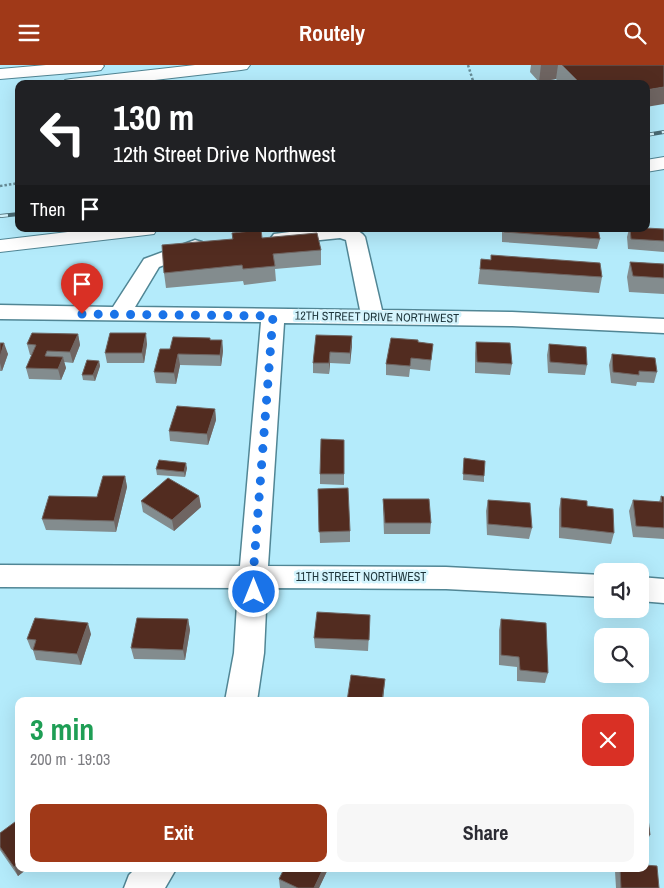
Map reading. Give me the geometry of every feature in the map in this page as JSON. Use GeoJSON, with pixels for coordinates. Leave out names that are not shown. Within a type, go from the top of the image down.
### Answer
{"type":"FeatureCollection","features":[{"type":"Feature","properties":{"kind":"main road"},"geometry":{"type":"LineString","coordinates":[[0,89],[11,75],[111,65]]}},
{"type":"Feature","properties":{"kind":"main road"},"geometry":{"type":"LineString","coordinates":[[107,80],[241,65]]}},
{"type":"Feature","properties":{"kind":"main road"},"geometry":{"type":"LineString","coordinates":[[650,165],[664,163]]}},
{"type":"Feature","properties":{"kind":"main road"},"geometry":{"type":"LineString","coordinates":[[0,245],[119,232]]}},
{"type":"Feature","properties":{"kind":"street"},"geometry":{"type":"LineString","coordinates":[[257,240],[342,232],[355,237],[372,317]]}},
{"type":"Feature","properties":{"kind":"street"},"geometry":{"type":"LineString","coordinates":[[119,315],[151,263],[171,254],[212,243]]}},
{"type":"Feature","properties":{"kind":"street","name":"12TH STREET DRIVE NORTHWEST"},"geometry":{"type":"LineString","coordinates":[[0,313],[512,319],[664,325]]}},
{"type":"Feature","properties":{"kind":"street"},"geometry":{"type":"LineString","coordinates":[[242,697],[249,653],[273,316]]}},
{"type":"Feature","properties":{"kind":"street","name":"11TH STREET NORTHWEST"},"geometry":{"type":"LineString","coordinates":[[0,576],[446,578],[594,586]]}},
{"type":"Feature","properties":{"kind":"street"},"geometry":{"type":"LineString","coordinates":[[649,590],[664,591]]}},
{"type":"Feature","properties":{"kind":"street"},"geometry":{"type":"LineString","coordinates":[[142,888],[155,872]]}},
{"type":"Feature","properties":{"kind":"path"},"geometry":{"type":"LineString","coordinates":[[468,65],[473,80]]}},
{"type":"Feature","properties":{"kind":"path"},"geometry":{"type":"LineString","coordinates":[[0,186],[15,184]]}},
{"type":"Feature","properties":{"kind":"building"},"geometry":{"type":"Polygon","coordinates":[[[562,65],[664,65],[664,87],[650,89],[650,80],[577,80],[562,65]]]}},
{"type":"Feature","properties":{"kind":"building"},"geometry":{"type":"Polygon","coordinates":[[[650,228],[664,229],[664,241],[631,239],[630,232],[650,232],[650,228]]]}},
{"type":"Feature","properties":{"kind":"building"},"geometry":{"type":"Polygon","coordinates":[[[261,232],[262,238],[317,233],[321,250],[273,254],[275,266],[243,269],[242,265],[164,273],[162,245],[233,239],[232,233],[261,232]]]}},
{"type":"Feature","properties":{"kind":"building"},"geometry":{"type":"Polygon","coordinates":[[[504,232],[599,232],[600,239],[504,232]]]}},
{"type":"Feature","properties":{"kind":"building"},"geometry":{"type":"Polygon","coordinates":[[[491,255],[600,263],[602,277],[480,269],[481,259],[491,260],[491,255]]]}},
{"type":"Feature","properties":{"kind":"building"},"geometry":{"type":"Polygon","coordinates":[[[630,262],[664,264],[664,278],[633,276],[630,262]]]}},
{"type":"Feature","properties":{"kind":"building"},"geometry":{"type":"Polygon","coordinates":[[[32,333],[78,334],[70,352],[47,351],[45,356],[63,357],[58,369],[26,368],[36,345],[27,344],[32,333]]]}},
{"type":"Feature","properties":{"kind":"building"},"geometry":{"type":"Polygon","coordinates":[[[110,333],[146,333],[142,353],[105,353],[110,333]]]}},
{"type":"Feature","properties":{"kind":"building"},"geometry":{"type":"Polygon","coordinates":[[[316,335],[352,336],[350,353],[330,352],[329,363],[313,363],[316,335]]]}},
{"type":"Feature","properties":{"kind":"building"},"geometry":{"type":"Polygon","coordinates":[[[173,337],[222,340],[220,355],[178,354],[174,373],[154,372],[160,349],[170,349],[173,337]]]}},
{"type":"Feature","properties":{"kind":"building"},"geometry":{"type":"Polygon","coordinates":[[[391,338],[418,340],[418,342],[433,344],[431,360],[411,358],[410,366],[386,364],[391,338]]]}},
{"type":"Feature","properties":{"kind":"building"},"geometry":{"type":"Polygon","coordinates":[[[476,342],[510,343],[512,364],[477,362],[476,342]]]}},
{"type":"Feature","properties":{"kind":"building"},"geometry":{"type":"Polygon","coordinates":[[[0,343],[4,343],[0,357],[0,343]]]}},
{"type":"Feature","properties":{"kind":"building"},"geometry":{"type":"Polygon","coordinates":[[[549,344],[586,347],[587,365],[550,362],[549,344]]]}},
{"type":"Feature","properties":{"kind":"building"},"geometry":{"type":"Polygon","coordinates":[[[612,354],[655,358],[657,372],[639,371],[639,375],[613,372],[612,354]]]}},
{"type":"Feature","properties":{"kind":"building"},"geometry":{"type":"Polygon","coordinates":[[[87,360],[99,361],[93,375],[82,375],[87,360]]]}},
{"type":"Feature","properties":{"kind":"building"},"geometry":{"type":"Polygon","coordinates":[[[177,406],[215,409],[207,434],[169,431],[177,406]]]}},
{"type":"Feature","properties":{"kind":"building"},"geometry":{"type":"Polygon","coordinates":[[[321,439],[344,440],[344,474],[320,474],[321,439]]]}},
{"type":"Feature","properties":{"kind":"building"},"geometry":{"type":"Polygon","coordinates":[[[464,458],[485,461],[484,476],[463,474],[464,458]]]}},
{"type":"Feature","properties":{"kind":"building"},"geometry":{"type":"Polygon","coordinates":[[[159,460],[186,463],[184,472],[156,469],[159,460]]]}},
{"type":"Feature","properties":{"kind":"building"},"geometry":{"type":"Polygon","coordinates":[[[103,476],[125,476],[114,521],[42,519],[49,496],[97,497],[103,476]]]}},
{"type":"Feature","properties":{"kind":"building"},"geometry":{"type":"Polygon","coordinates":[[[168,478],[199,496],[172,520],[141,501],[168,478]]]}},
{"type":"Feature","properties":{"kind":"building"},"geometry":{"type":"Polygon","coordinates":[[[348,488],[350,531],[319,532],[318,489],[348,488]]]}},
{"type":"Feature","properties":{"kind":"building"},"geometry":{"type":"Polygon","coordinates":[[[661,496],[664,497],[664,528],[636,526],[633,500],[662,502],[661,496]]]}},
{"type":"Feature","properties":{"kind":"building"},"geometry":{"type":"Polygon","coordinates":[[[561,498],[587,501],[587,506],[613,509],[614,533],[561,527],[561,498]]]}},
{"type":"Feature","properties":{"kind":"building"},"geometry":{"type":"Polygon","coordinates":[[[383,499],[429,499],[431,523],[385,523],[383,499]]]}},
{"type":"Feature","properties":{"kind":"building"},"geometry":{"type":"Polygon","coordinates":[[[488,500],[530,503],[532,528],[488,524],[488,500]]]}},
{"type":"Feature","properties":{"kind":"building"},"geometry":{"type":"Polygon","coordinates":[[[317,612],[370,615],[369,640],[314,638],[317,612]]]}},
{"type":"Feature","properties":{"kind":"building"},"geometry":{"type":"Polygon","coordinates":[[[35,618],[88,623],[77,654],[33,650],[36,640],[27,639],[35,618]]]}},
{"type":"Feature","properties":{"kind":"building"},"geometry":{"type":"Polygon","coordinates":[[[137,618],[188,619],[183,650],[131,648],[137,618]]]}},
{"type":"Feature","properties":{"kind":"building"},"geometry":{"type":"Polygon","coordinates":[[[501,619],[546,623],[548,673],[520,670],[519,657],[501,655],[501,619]]]}},
{"type":"Feature","properties":{"kind":"building"},"geometry":{"type":"Polygon","coordinates":[[[351,675],[385,679],[383,697],[348,697],[351,675]]]}},
{"type":"Feature","properties":{"kind":"building"},"geometry":{"type":"Polygon","coordinates":[[[15,822],[14,867],[0,847],[0,833],[15,822]]]}},
{"type":"Feature","properties":{"kind":"building"},"geometry":{"type":"Polygon","coordinates":[[[649,865],[657,866],[659,888],[621,888],[620,872],[649,872],[649,865]]]}},
{"type":"Feature","properties":{"kind":"building"},"geometry":{"type":"Polygon","coordinates":[[[282,872],[322,872],[314,888],[298,888],[279,879],[282,872]]]}},
{"type":"Feature","properties":{"kind":"railway"},"geometry":{"type":"LineString","coordinates":[[650,134],[664,132]]}},
{"type":"Feature","properties":{"kind":"railway"},"geometry":{"type":"LineString","coordinates":[[0,216],[15,214]]}},
{"type":"Feature","properties":{"kind":"route"},"geometry":{"type":"LineString","coordinates":[[82,314],[273,316],[253,577],[254,592]]}}]}
